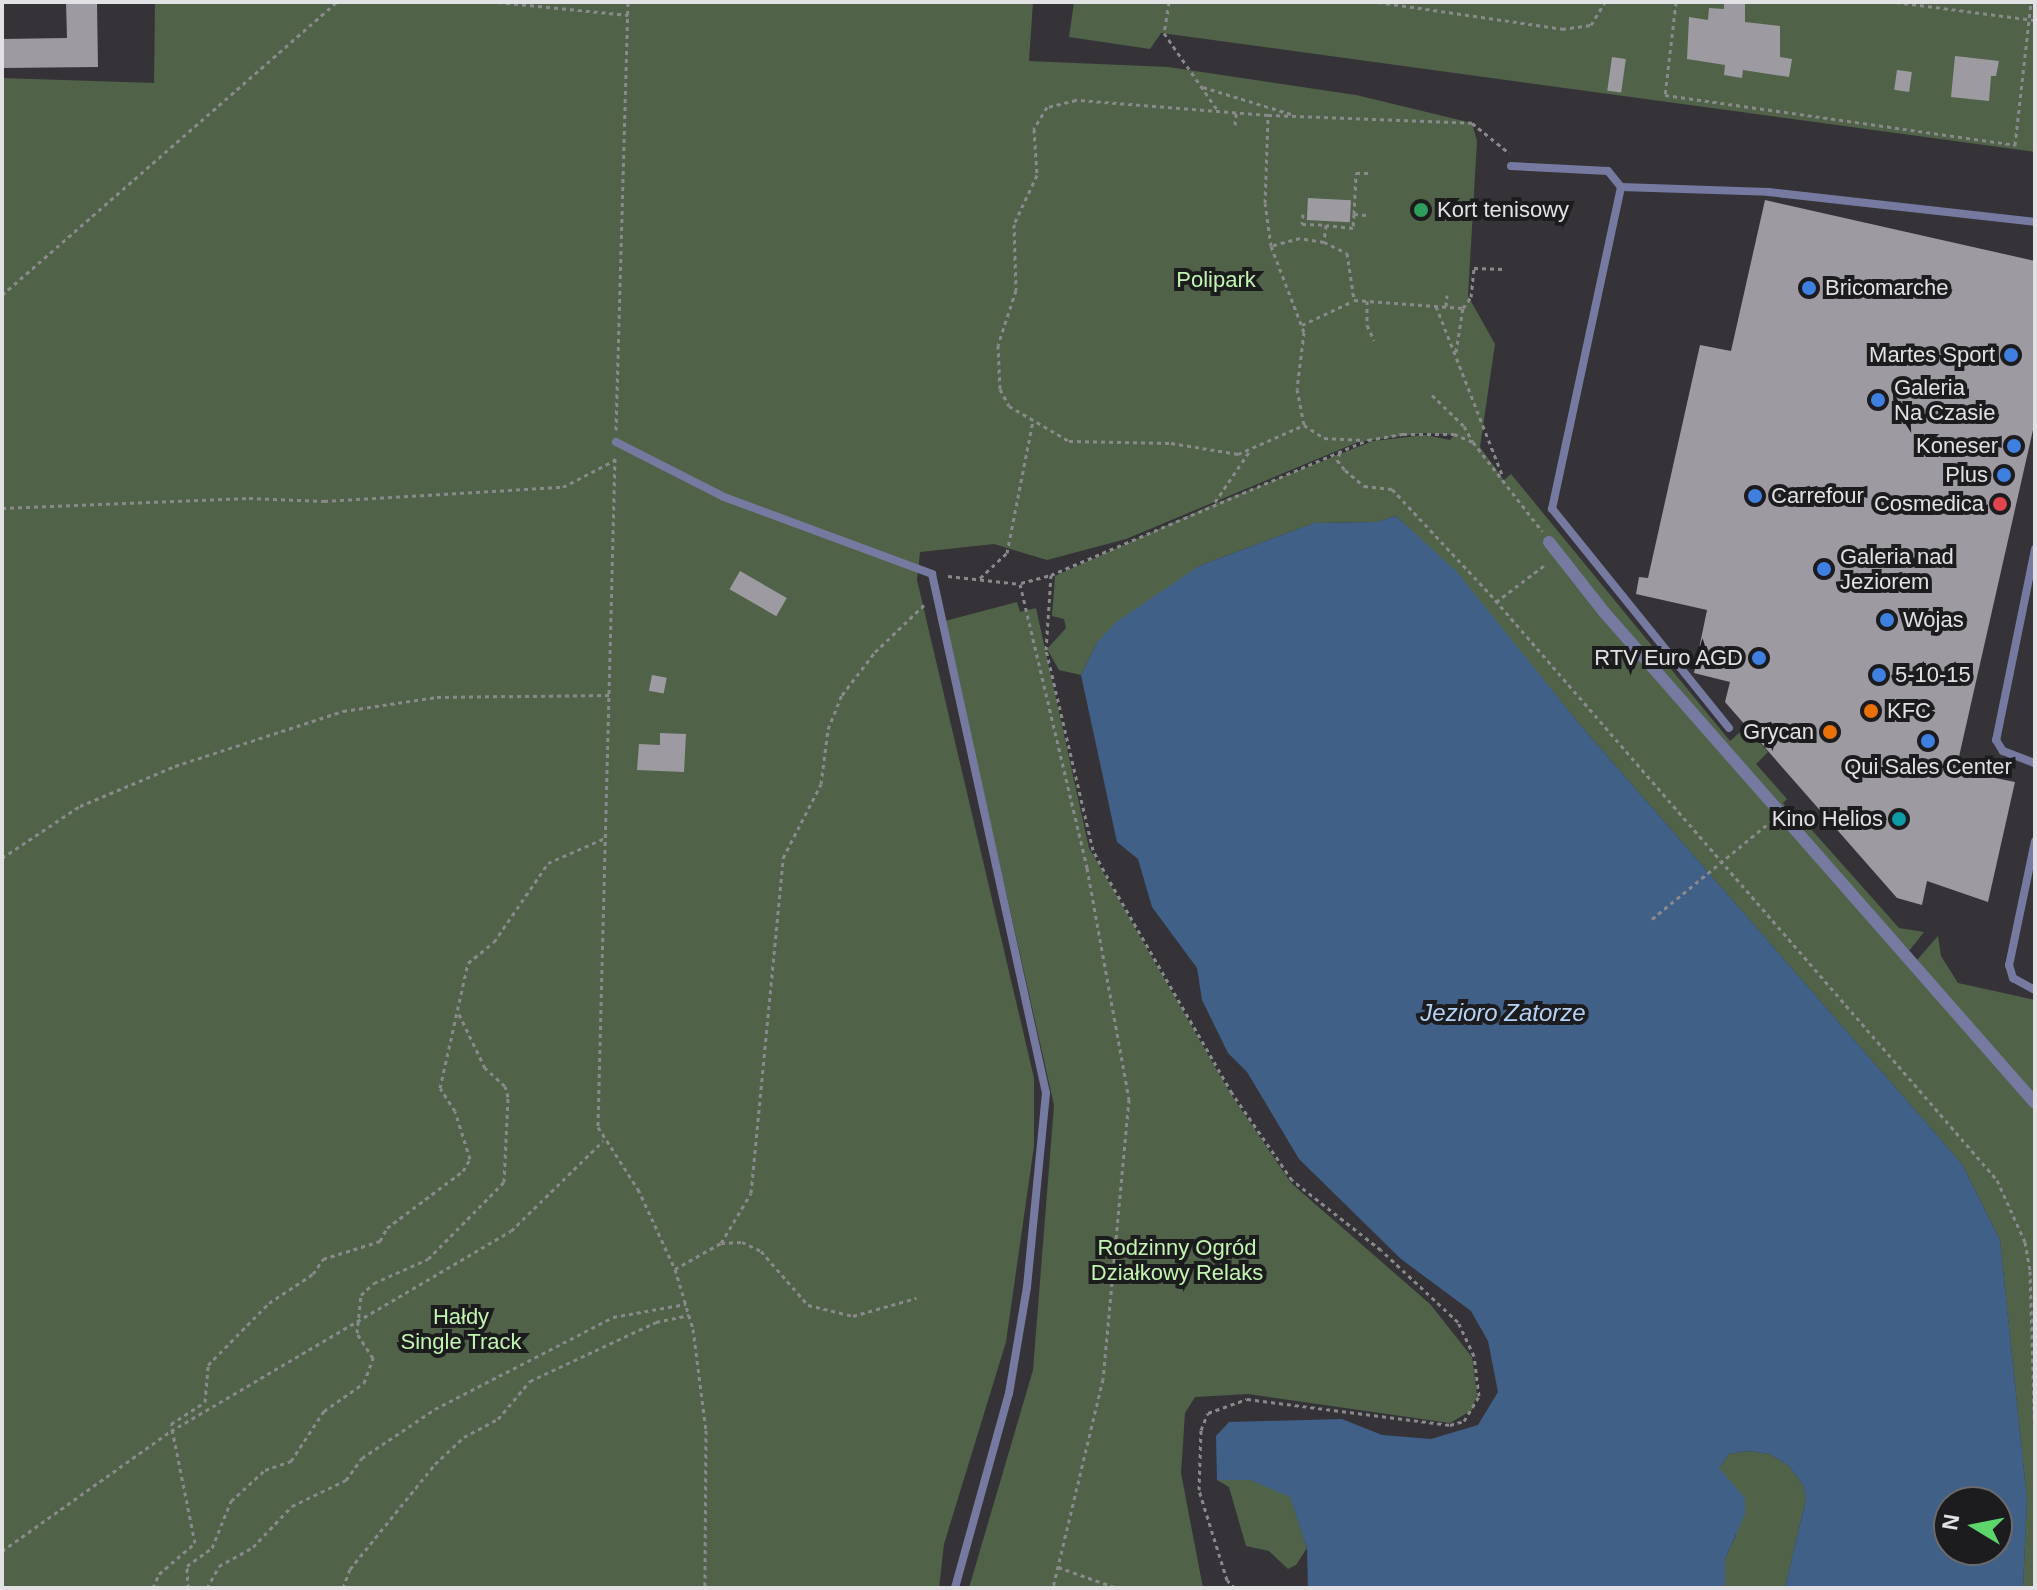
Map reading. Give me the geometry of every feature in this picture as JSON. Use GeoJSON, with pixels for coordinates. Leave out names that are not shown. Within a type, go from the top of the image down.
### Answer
{"type":"FeatureCollection","features":[{"type":"Feature","properties":{"kind":"street"},"geometry":{"type":"LineString","coordinates":[[1549,542],[1779,815],[2035,1103]]}},
{"type":"Feature","properties":{"kind":"lane"},"geometry":{"type":"LineString","coordinates":[[1511,166],[1608,171],[1621,187],[1768,192],[2035,222]]}},
{"type":"Feature","properties":{"kind":"lane"},"geometry":{"type":"LineString","coordinates":[[1621,187],[1552,509],[1729,728]]}},
{"type":"Feature","properties":{"kind":"lane"},"geometry":{"type":"LineString","coordinates":[[616,442],[724,497],[932,574],[1046,1093],[1027,1287],[1009,1393],[955,1588]]}},
{"type":"Feature","properties":{"kind":"lane"},"geometry":{"type":"LineString","coordinates":[[2035,549],[1996,740],[2003,751],[2035,763]]}},
{"type":"Feature","properties":{"kind":"lane"},"geometry":{"type":"LineString","coordinates":[[2035,841],[2009,965],[2013,978],[2035,990]]}},
{"type":"Feature","properties":{"kind":"path"},"geometry":{"type":"LineString","coordinates":[[2,295],[337,2]]}},
{"type":"Feature","properties":{"kind":"path"},"geometry":{"type":"LineString","coordinates":[[498,2],[628,15]]}},
{"type":"Feature","properties":{"kind":"path"},"geometry":{"type":"LineString","coordinates":[[628,2],[597,1098],[603,1141],[638,1189],[675,1269],[690,1315],[706,1430],[705,1588]]}},
{"type":"Feature","properties":{"kind":"path"},"geometry":{"type":"LineString","coordinates":[[1169,2],[1164,33],[1219,112]]}},
{"type":"Feature","properties":{"kind":"path"},"geometry":{"type":"LineString","coordinates":[[1378,2],[1562,29],[1591,25],[1605,2]]}},
{"type":"Feature","properties":{"kind":"path"},"geometry":{"type":"LineString","coordinates":[[1676,2],[1665,95],[2015,145],[2031,2]]}},
{"type":"Feature","properties":{"kind":"path"},"geometry":{"type":"LineString","coordinates":[[1896,2],[2035,20]]}},
{"type":"Feature","properties":{"kind":"path"},"geometry":{"type":"LineString","coordinates":[[1202,87],[1280,107],[1294,116]]}},
{"type":"Feature","properties":{"kind":"path"},"geometry":{"type":"LineString","coordinates":[[1304,425],[1238,454],[1171,443],[1069,441],[1009,406],[1000,389],[998,345],[1016,290],[1014,224],[1037,175],[1038,116],[1047,107],[1076,100],[1268,115],[1472,123],[1511,154],[1511,166]]}},
{"type":"Feature","properties":{"kind":"path"},"geometry":{"type":"LineString","coordinates":[[1235,125],[1236,113]]}},
{"type":"Feature","properties":{"kind":"path"},"geometry":{"type":"LineString","coordinates":[[1268,115],[1265,203],[1271,246],[1302,325],[1297,389],[1304,425],[1324,438],[1368,440],[1425,433],[1473,442]]}},
{"type":"Feature","properties":{"kind":"path"},"geometry":{"type":"LineString","coordinates":[[1303,214],[1302,224],[1353,228],[1356,173],[1371,173]]}},
{"type":"Feature","properties":{"kind":"path"},"geometry":{"type":"LineString","coordinates":[[1354,214],[1366,215]]}},
{"type":"Feature","properties":{"kind":"path"},"geometry":{"type":"LineString","coordinates":[[1324,242],[1326,225]]}},
{"type":"Feature","properties":{"kind":"path"},"geometry":{"type":"LineString","coordinates":[[1271,246],[1300,238],[1324,242],[1347,253],[1354,300]]}},
{"type":"Feature","properties":{"kind":"path"},"geometry":{"type":"LineString","coordinates":[[1455,352],[1463,308],[1471,297],[1474,268],[1504,269]]}},
{"type":"Feature","properties":{"kind":"path"},"geometry":{"type":"LineString","coordinates":[[1446,306],[1447,295]]}},
{"type":"Feature","properties":{"kind":"path"},"geometry":{"type":"LineString","coordinates":[[1302,325],[1354,300],[1463,308]]}},
{"type":"Feature","properties":{"kind":"path"},"geometry":{"type":"LineString","coordinates":[[1367,300],[1367,325],[1374,340]]}},
{"type":"Feature","properties":{"kind":"path"},"geometry":{"type":"LineString","coordinates":[[1436,305],[1504,481]]}},
{"type":"Feature","properties":{"kind":"path"},"geometry":{"type":"LineString","coordinates":[[1432,395],[1464,426],[1549,542]]}},
{"type":"Feature","properties":{"kind":"path"},"geometry":{"type":"LineString","coordinates":[[979,579],[1007,553],[1033,421]]}},
{"type":"Feature","properties":{"kind":"path"},"geometry":{"type":"LineString","coordinates":[[932,574],[1020,584],[1051,575],[1215,502],[1368,440]]}},
{"type":"Feature","properties":{"kind":"path"},"geometry":{"type":"LineString","coordinates":[[1215,502],[1253,446]]}},
{"type":"Feature","properties":{"kind":"path"},"geometry":{"type":"LineString","coordinates":[[1340,452],[1337,460],[1345,470],[1364,486],[1392,489],[1496,602],[1997,1180],[2025,1242],[2035,1436]]}},
{"type":"Feature","properties":{"kind":"path"},"geometry":{"type":"LineString","coordinates":[[2,508],[249,498],[324,501],[563,487],[615,460]]}},
{"type":"Feature","properties":{"kind":"path"},"geometry":{"type":"LineString","coordinates":[[1496,602],[1547,563]]}},
{"type":"Feature","properties":{"kind":"path"},"geometry":{"type":"LineString","coordinates":[[1051,575],[1046,650],[1093,850],[1104,871],[1232,1093],[1292,1180],[1381,1250],[1458,1322],[1474,1356],[1479,1396],[1464,1421],[1450,1425],[1247,1399],[1208,1413],[1201,1430],[1199,1490],[1227,1580],[1235,1588]]}},
{"type":"Feature","properties":{"kind":"path"},"geometry":{"type":"LineString","coordinates":[[1020,584],[1087,868],[1129,1099],[1103,1379],[1053,1588]]}},
{"type":"Feature","properties":{"kind":"path"},"geometry":{"type":"LineString","coordinates":[[721,1243],[751,1193],[783,858],[821,784],[828,729],[842,695],[875,652],[934,594]]}},
{"type":"Feature","properties":{"kind":"path"},"geometry":{"type":"LineString","coordinates":[[2,858],[80,806],[175,766],[343,711],[437,697],[609,695]]}},
{"type":"Feature","properties":{"kind":"path"},"geometry":{"type":"LineString","coordinates":[[1652,919],[1779,815]]}},
{"type":"Feature","properties":{"kind":"path"},"geometry":{"type":"LineString","coordinates":[[153,1588],[159,1574],[195,1543],[171,1424],[205,1402],[208,1365],[269,1303],[313,1274],[323,1259],[380,1241],[387,1228],[463,1171],[470,1159],[455,1111],[440,1088],[470,958],[494,942],[548,863],[605,838]]}},
{"type":"Feature","properties":{"kind":"path"},"geometry":{"type":"LineString","coordinates":[[188,1588],[187,1566],[212,1548],[231,1501],[265,1470],[291,1461],[324,1411],[364,1383],[373,1358],[357,1333],[361,1295],[410,1264],[428,1259],[506,1176],[508,1097],[505,1086],[485,1068],[459,1013]]}},
{"type":"Feature","properties":{"kind":"path"},"geometry":{"type":"LineString","coordinates":[[2,1551],[171,1431],[511,1231],[603,1141]]}},
{"type":"Feature","properties":{"kind":"path"},"geometry":{"type":"LineString","coordinates":[[675,1269],[721,1243],[742,1242],[761,1251],[808,1305],[817,1308],[853,1316],[916,1298]]}},
{"type":"Feature","properties":{"kind":"path"},"geometry":{"type":"LineString","coordinates":[[207,1588],[219,1566],[253,1547],[292,1506],[346,1480],[362,1458],[435,1409],[613,1317],[686,1304]]}},
{"type":"Feature","properties":{"kind":"path"},"geometry":{"type":"LineString","coordinates":[[2029,1308],[2035,1307]]}},
{"type":"Feature","properties":{"kind":"path"},"geometry":{"type":"LineString","coordinates":[[343,1588],[350,1569],[435,1464],[464,1437],[498,1419],[530,1381],[656,1322],[690,1315]]}},
{"type":"Feature","properties":{"kind":"path"},"geometry":{"type":"LineString","coordinates":[[1058,1567],[1117,1588]]}},
{"type":"Feature","properties":{"kind":"green space"},"geometry":{"type":"Polygon","coordinates":[[[155,2],[1033,2],[1029,61],[1168,67],[1356,95],[1472,123],[1477,141],[1468,296],[1495,344],[1480,447],[1504,480],[1511,474],[1730,741],[1746,727],[1768,752],[1756,764],[1787,799],[1783,803],[1790,812],[1794,810],[1899,928],[1924,932],[1909,951],[1917,960],[1938,936],[1941,956],[1958,983],[2035,1000],[2035,1588],[2023,1588],[2027,1500],[2000,1240],[1962,1164],[1581,726],[1455,571],[1396,516],[1376,522],[1314,523],[1199,566],[1097,643],[1081,675],[1059,670],[1047,649],[1066,628],[1064,619],[1052,616],[1055,576],[1216,503],[1373,441],[1425,435],[1450,440],[1454,435],[1425,433],[1358,442],[1126,539],[1047,560],[994,544],[920,552],[917,580],[1034,1078],[1034,1146],[1006,1342],[944,1544],[939,1588],[2,1588],[2,78],[154,83],[155,2]]]}},
{"type":"Feature","properties":{"kind":"green space"},"geometry":{"type":"Polygon","coordinates":[[[1074,2],[2035,2],[2035,152],[1161,33],[1150,49],[1069,37],[1074,2]]]}},
{"type":"Feature","properties":{"kind":"green space","name":"Rodzinny Ogród Działkowy Relaks"},"geometry":{"type":"Polygon","coordinates":[[[1017,602],[1020,612],[1036,608],[1089,848],[1230,1093],[1291,1183],[1430,1304],[1472,1357],[1477,1394],[1472,1410],[1450,1423],[1248,1394],[1195,1397],[1185,1413],[1181,1473],[1203,1588],[969,1588],[1033,1370],[1054,1105],[945,621],[1017,602]]]}},
{"type":"Feature","properties":{"kind":"green space"},"geometry":{"type":"Polygon","coordinates":[[[1748,1451],[1770,1454],[1789,1466],[1803,1485],[1806,1499],[1785,1588],[1725,1588],[1725,1559],[1736,1535],[1719,1468],[1729,1454],[1748,1451]]]}},
{"type":"Feature","properties":{"kind":"green space"},"geometry":{"type":"Polygon","coordinates":[[[1217,1480],[1250,1480],[1290,1496],[1307,1548],[1296,1565],[1288,1569],[1269,1551],[1246,1546],[1229,1487],[1217,1480]]]}},
{"type":"Feature","properties":{"kind":"water","name":"Jezioro Zatorze"},"geometry":{"type":"Polygon","coordinates":[[[1396,516],[1456,571],[1581,726],[1962,1164],[2000,1240],[2027,1500],[2023,1588],[1785,1588],[1806,1499],[1803,1485],[1789,1466],[1770,1454],[1748,1451],[1729,1454],[1719,1468],[1745,1498],[1745,1514],[1725,1559],[1725,1588],[1308,1588],[1307,1548],[1290,1497],[1250,1480],[1217,1480],[1216,1436],[1229,1422],[1342,1419],[1382,1435],[1431,1439],[1478,1425],[1498,1392],[1488,1341],[1471,1311],[1401,1259],[1299,1159],[1247,1072],[1228,1053],[1202,1000],[1197,968],[1152,907],[1138,859],[1117,842],[1081,675],[1097,643],[1116,622],[1199,566],[1314,523],[1376,522],[1396,516]]]}},
{"type":"Feature","properties":{"kind":"building"},"geometry":{"type":"Polygon","coordinates":[[[66,2],[97,2],[98,67],[2,68],[2,39],[67,38],[66,2]]]}},
{"type":"Feature","properties":{"kind":"building"},"geometry":{"type":"Polygon","coordinates":[[[1724,2],[1745,2],[1745,22],[1780,26],[1780,57],[1792,59],[1789,77],[1743,70],[1742,78],[1724,75],[1725,65],[1687,59],[1689,17],[1708,20],[1709,8],[1724,9],[1724,2]]]}},
{"type":"Feature","properties":{"kind":"building"},"geometry":{"type":"Polygon","coordinates":[[[1955,56],[1999,61],[1996,76],[1991,76],[1989,101],[1951,97],[1955,56]]]}},
{"type":"Feature","properties":{"kind":"building"},"geometry":{"type":"Polygon","coordinates":[[[1612,57],[1626,59],[1621,93],[1607,91],[1612,57]]]}},
{"type":"Feature","properties":{"kind":"building"},"geometry":{"type":"Polygon","coordinates":[[[1897,70],[1912,72],[1909,92],[1894,90],[1897,70]]]}},
{"type":"Feature","properties":{"kind":"building"},"geometry":{"type":"Polygon","coordinates":[[[1308,198],[1351,200],[1350,222],[1307,220],[1308,198]]]}},
{"type":"Feature","properties":{"kind":"building","name":"Galeria nad Jeziorem"},"geometry":{"type":"Polygon","coordinates":[[[1765,200],[2035,261],[2035,421],[1956,770],[2015,782],[1988,902],[1927,881],[1922,905],[1897,898],[1725,702],[1730,682],[1694,673],[1707,610],[1636,594],[1639,577],[1648,578],[1700,345],[1731,351],[1765,200]]]}},
{"type":"Feature","properties":{"kind":"building"},"geometry":{"type":"Polygon","coordinates":[[[740,571],[787,598],[776,616],[730,589],[740,571]]]}},
{"type":"Feature","properties":{"kind":"building"},"geometry":{"type":"Polygon","coordinates":[[[652,675],[667,678],[664,694],[649,691],[652,675]]]}},
{"type":"Feature","properties":{"kind":"building"},"geometry":{"type":"Polygon","coordinates":[[[660,733],[686,734],[684,772],[637,770],[639,744],[660,745],[660,733]]]}},
{"type":"Feature","properties":{"kind":"place","name":"Kort tenisowy"},"geometry":{"type":"Point","coordinates":[1421,210]}},
{"type":"Feature","properties":{"kind":"place","name":"Bricomarche"},"geometry":{"type":"Point","coordinates":[1809,288]}},
{"type":"Feature","properties":{"kind":"place","name":"Martes Sport"},"geometry":{"type":"Point","coordinates":[2011,355]}},
{"type":"Feature","properties":{"kind":"place","name":"Galeria Na Czasie"},"geometry":{"type":"Point","coordinates":[1878,400]}},
{"type":"Feature","properties":{"kind":"place","name":"Koneser"},"geometry":{"type":"Point","coordinates":[2014,446]}},
{"type":"Feature","properties":{"kind":"place","name":"Plus"},"geometry":{"type":"Point","coordinates":[2004,475]}},
{"type":"Feature","properties":{"kind":"place","name":"Carrefour"},"geometry":{"type":"Point","coordinates":[1755,496]}},
{"type":"Feature","properties":{"kind":"place","name":"Cosmedica"},"geometry":{"type":"Point","coordinates":[2000,504]}},
{"type":"Feature","properties":{"kind":"place","name":"Galeria nad Jeziorem"},"geometry":{"type":"Point","coordinates":[1824,569]}},
{"type":"Feature","properties":{"kind":"place","name":"Wojas"},"geometry":{"type":"Point","coordinates":[1887,620]}},
{"type":"Feature","properties":{"kind":"place","name":"RTV Euro AGD"},"geometry":{"type":"Point","coordinates":[1759,658]}},
{"type":"Feature","properties":{"kind":"place","name":"5-10-15"},"geometry":{"type":"Point","coordinates":[1879,675]}},
{"type":"Feature","properties":{"kind":"place","name":"KFC"},"geometry":{"type":"Point","coordinates":[1871,711]}},
{"type":"Feature","properties":{"kind":"place","name":"Grycan"},"geometry":{"type":"Point","coordinates":[1830,732]}},
{"type":"Feature","properties":{"kind":"place","name":"Qui Sales Center"},"geometry":{"type":"Point","coordinates":[1928,741]}},
{"type":"Feature","properties":{"kind":"place","name":"Kino Helios"},"geometry":{"type":"Point","coordinates":[1899,819]}},
{"type":"Feature","properties":{"kind":"park label","name":"Polipark"},"geometry":{"type":"Point","coordinates":[1216,280]}},
{"type":"Feature","properties":{"kind":"park label","name":"Hałdy Single Track"},"geometry":{"type":"Point","coordinates":[461,1328]}}]}
